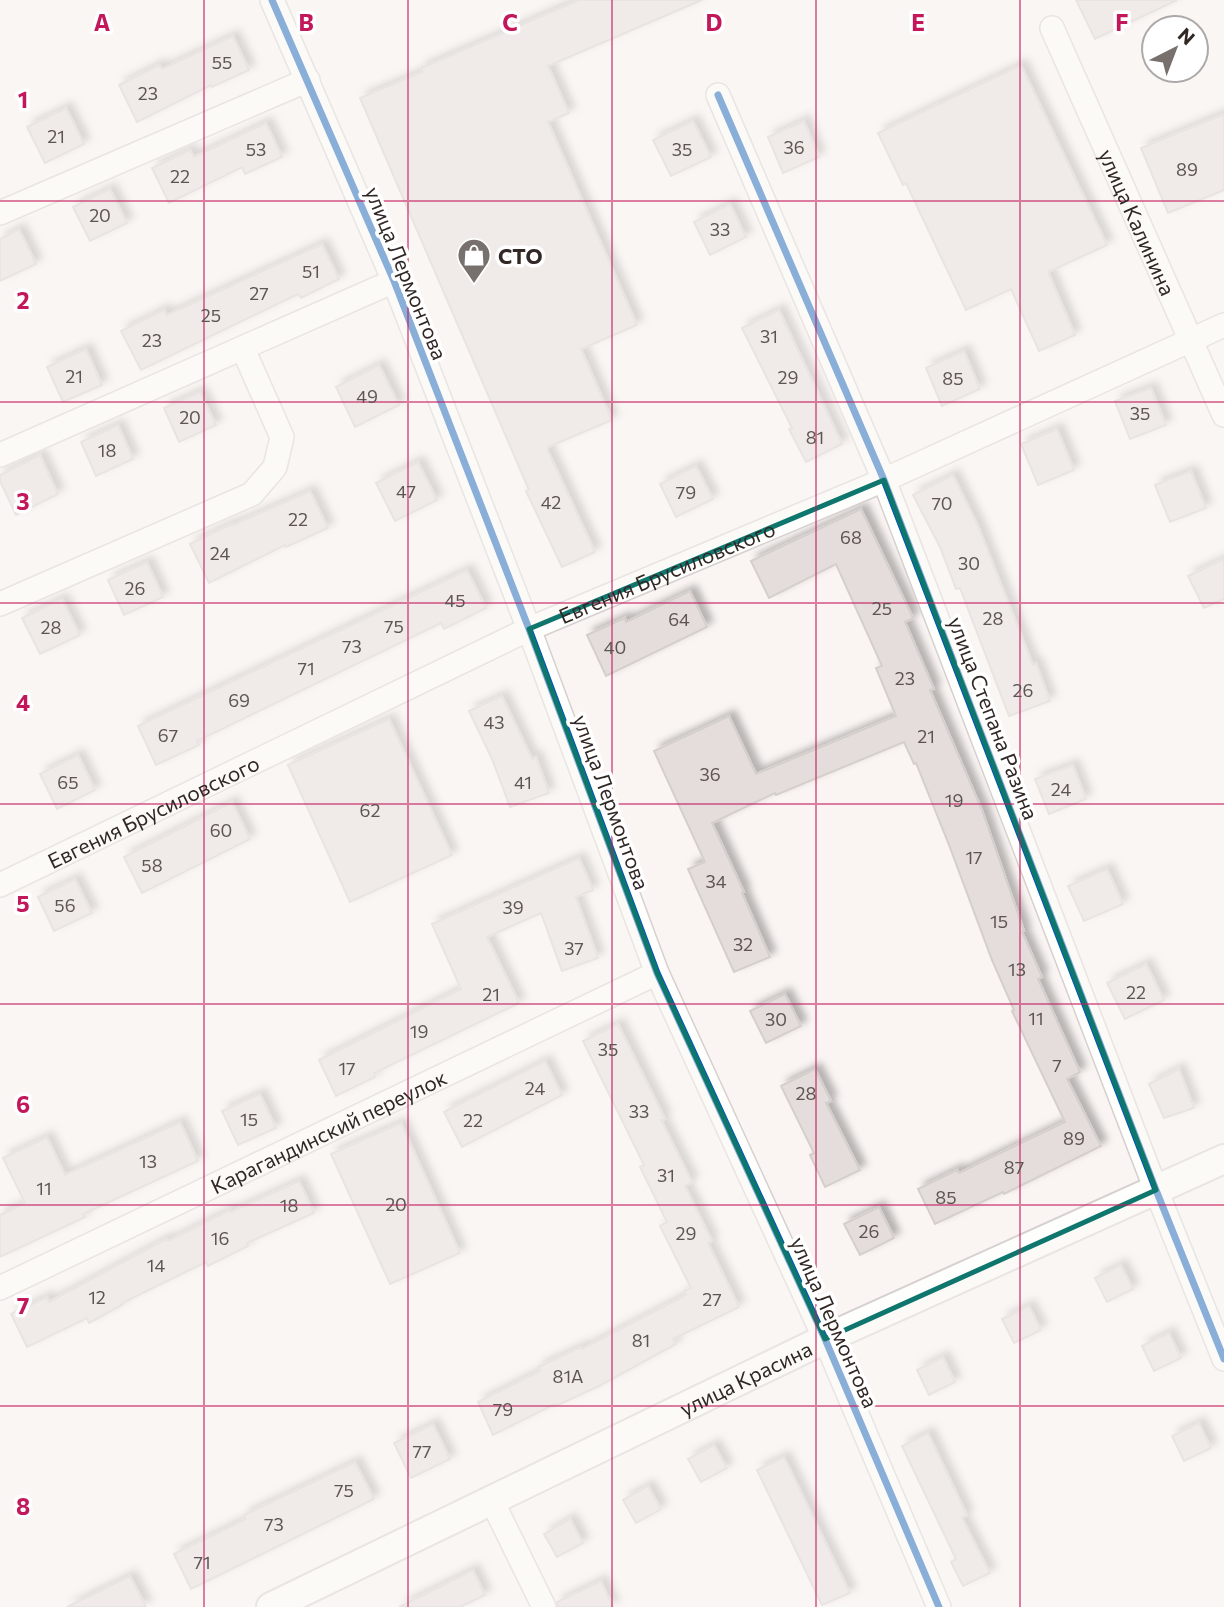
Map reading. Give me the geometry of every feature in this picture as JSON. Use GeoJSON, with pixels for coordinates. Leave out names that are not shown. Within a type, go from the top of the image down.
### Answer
{"type":"FeatureCollection","features":[{"type":"Feature","properties":{"kind":"street","name":"улица Лермонтова"},"geometry":{"type":"LineString","coordinates":[[272,0],[394,281],[529,629],[657,973],[825,1339],[939,1607]]}},
{"type":"Feature","properties":{"kind":"street","name":"улица Калинина"},"geometry":{"type":"LineString","coordinates":[[1052,28],[1224,415]]}},
{"type":"Feature","properties":{"kind":"street"},"geometry":{"type":"LineString","coordinates":[[0,213],[308,80]]}},
{"type":"Feature","properties":{"kind":"street","name":"улица Степана Разина"},"geometry":{"type":"LineString","coordinates":[[718,95],[884,480],[1156,1190],[1224,1359]]}},
{"type":"Feature","properties":{"kind":"street"},"geometry":{"type":"LineString","coordinates":[[0,455],[394,281]]}},
{"type":"Feature","properties":{"kind":"street","name":"Евгения Брусиловского"},"geometry":{"type":"LineString","coordinates":[[0,885],[529,629],[884,480],[1224,325]]}},
{"type":"Feature","properties":{"kind":"street"},"geometry":{"type":"LineString","coordinates":[[0,604],[252,494],[275,467],[282,438],[243,349]]}},
{"type":"Feature","properties":{"kind":"street","name":"Карагандинский переулок"},"geometry":{"type":"LineString","coordinates":[[0,1288],[657,973]]}},
{"type":"Feature","properties":{"kind":"street","name":"улица Красина"},"geometry":{"type":"LineString","coordinates":[[271,1607],[825,1339],[1224,1159]]}},
{"type":"Feature","properties":{"kind":"street"},"geometry":{"type":"LineString","coordinates":[[492,1502],[544,1607]]}},
{"type":"Feature","properties":{"kind":"highlighted area"},"geometry":{"type":"Polygon","coordinates":[[[884,480],[1156,1190],[825,1339],[657,973],[529,629],[884,480]]]}},
{"type":"Feature","properties":{"kind":"building"},"geometry":{"type":"Polygon","coordinates":[[[579,0],[702,0],[548,66],[569,113],[548,122],[637,325],[581,349],[612,420],[548,447],[595,552],[562,567],[526,491],[529,490],[360,98],[422,72],[421,68],[579,0]]]}},
{"type":"Feature","properties":{"kind":"building"},"geometry":{"type":"Polygon","coordinates":[[[1076,0],[1177,0],[1148,14],[1140,14],[1140,18],[1095,39],[1076,0]]]}},
{"type":"Feature","properties":{"kind":"building"},"geometry":{"type":"Polygon","coordinates":[[[233,36],[249,70],[212,87],[211,85],[137,122],[119,85],[159,65],[162,69],[233,36]]]}},
{"type":"Feature","properties":{"kind":"building"},"geometry":{"type":"Polygon","coordinates":[[[1021,65],[1107,245],[1048,272],[1075,335],[1039,351],[1011,289],[966,310],[906,183],[903,185],[878,133],[1021,65]]]}},
{"type":"Feature","properties":{"kind":"building"},"geometry":{"type":"Polygon","coordinates":[[[66,108],[84,144],[45,163],[27,127],[66,108]]]}},
{"type":"Feature","properties":{"kind":"building"},"geometry":{"type":"Polygon","coordinates":[[[1224,114],[1224,190],[1168,213],[1141,148],[1224,114]]]}},
{"type":"Feature","properties":{"kind":"building"},"geometry":{"type":"Polygon","coordinates":[[[693,121],[711,157],[671,176],[653,140],[693,121]]]}},
{"type":"Feature","properties":{"kind":"building"},"geometry":{"type":"Polygon","coordinates":[[[804,121],[819,157],[783,173],[768,137],[804,121]]]}},
{"type":"Feature","properties":{"kind":"building"},"geometry":{"type":"Polygon","coordinates":[[[266,123],[282,157],[245,174],[242,167],[169,203],[152,168],[190,150],[194,157],[266,123]]]}},
{"type":"Feature","properties":{"kind":"building"},"geometry":{"type":"Polygon","coordinates":[[[110,189],[127,223],[90,241],[73,207],[110,189]]]}},
{"type":"Feature","properties":{"kind":"building"},"geometry":{"type":"Polygon","coordinates":[[[730,204],[746,237],[710,255],[694,222],[730,204]]]}},
{"type":"Feature","properties":{"kind":"building"},"geometry":{"type":"Polygon","coordinates":[[[19,229],[36,264],[0,281],[0,239],[19,229]]]}},
{"type":"Feature","properties":{"kind":"building"},"geometry":{"type":"Polygon","coordinates":[[[322,244],[339,279],[301,298],[298,294],[141,370],[121,331],[164,310],[167,315],[322,244]]]}},
{"type":"Feature","properties":{"kind":"building"},"geometry":{"type":"Polygon","coordinates":[[[779,310],[842,444],[806,462],[742,328],[779,310]]]}},
{"type":"Feature","properties":{"kind":"building"},"geometry":{"type":"Polygon","coordinates":[[[86,349],[102,385],[63,402],[47,367],[86,349]]]}},
{"type":"Feature","properties":{"kind":"building"},"geometry":{"type":"Polygon","coordinates":[[[964,351],[980,389],[942,406],[926,368],[964,351]]]}},
{"type":"Feature","properties":{"kind":"building"},"geometry":{"type":"Polygon","coordinates":[[[379,365],[399,405],[355,427],[336,387],[379,365]]]}},
{"type":"Feature","properties":{"kind":"building"},"geometry":{"type":"Polygon","coordinates":[[[1151,388],[1166,425],[1130,439],[1115,401],[1151,388]]]}},
{"type":"Feature","properties":{"kind":"building"},"geometry":{"type":"Polygon","coordinates":[[[200,392],[216,425],[179,442],[164,408],[200,392]]]}},
{"type":"Feature","properties":{"kind":"building"},"geometry":{"type":"Polygon","coordinates":[[[118,425],[133,459],[96,476],[81,442],[118,425]]]}},
{"type":"Feature","properties":{"kind":"building"},"geometry":{"type":"Polygon","coordinates":[[[1057,429],[1074,470],[1038,485],[1021,444],[1057,429]]]}},
{"type":"Feature","properties":{"kind":"building"},"geometry":{"type":"Polygon","coordinates":[[[40,455],[58,494],[16,515],[0,481],[0,475],[40,455]]]}},
{"type":"Feature","properties":{"kind":"building"},"geometry":{"type":"Polygon","coordinates":[[[418,462],[437,500],[395,521],[376,483],[418,462]]]}},
{"type":"Feature","properties":{"kind":"building"},"geometry":{"type":"Polygon","coordinates":[[[696,466],[713,499],[676,517],[660,484],[696,466]]]}},
{"type":"Feature","properties":{"kind":"building"},"geometry":{"type":"Polygon","coordinates":[[[1191,471],[1206,508],[1170,522],[1155,485],[1191,471]]]}},
{"type":"Feature","properties":{"kind":"building"},"geometry":{"type":"Polygon","coordinates":[[[953,475],[978,526],[1050,701],[1009,716],[960,588],[956,589],[940,547],[913,495],[953,475]]]}},
{"type":"Feature","properties":{"kind":"building"},"geometry":{"type":"Polygon","coordinates":[[[310,491],[328,528],[286,547],[285,545],[209,583],[190,544],[310,491]]]}},
{"type":"Feature","properties":{"kind":"building"},"geometry":{"type":"Polygon","coordinates":[[[861,509],[913,618],[905,622],[934,689],[930,690],[982,810],[1024,931],[1022,932],[1042,977],[1038,979],[1080,1072],[1067,1079],[1101,1146],[1004,1194],[1003,1192],[935,1224],[918,1189],[957,1170],[959,1173],[1065,1122],[1012,1011],[1014,1010],[992,960],[949,845],[916,763],[914,764],[904,742],[776,795],[775,793],[712,823],[770,957],[734,972],[688,869],[705,862],[654,751],[729,716],[756,774],[896,716],[876,668],[882,666],[836,564],[769,598],[751,561],[861,509]]]}},
{"type":"Feature","properties":{"kind":"building"},"geometry":{"type":"Polygon","coordinates":[[[1224,559],[1224,599],[1204,608],[1188,576],[1224,559]]]}},
{"type":"Feature","properties":{"kind":"building"},"geometry":{"type":"Polygon","coordinates":[[[147,562],[163,597],[124,615],[108,580],[147,562]]]}},
{"type":"Feature","properties":{"kind":"building"},"geometry":{"type":"Polygon","coordinates":[[[467,570],[486,608],[444,629],[441,623],[197,741],[199,745],[156,765],[138,726],[467,570]]]}},
{"type":"Feature","properties":{"kind":"building"},"geometry":{"type":"Polygon","coordinates":[[[690,591],[707,627],[606,676],[587,635],[625,618],[626,622],[690,591]]]}},
{"type":"Feature","properties":{"kind":"building"},"geometry":{"type":"Polygon","coordinates":[[[62,599],[80,635],[40,654],[22,618],[62,599]]]}},
{"type":"Feature","properties":{"kind":"building"},"geometry":{"type":"Polygon","coordinates":[[[502,696],[532,759],[536,757],[549,793],[510,807],[492,759],[469,711],[502,696]]]}},
{"type":"Feature","properties":{"kind":"building"},"geometry":{"type":"Polygon","coordinates":[[[389,719],[452,855],[350,902],[288,765],[389,719]]]}},
{"type":"Feature","properties":{"kind":"building"},"geometry":{"type":"Polygon","coordinates":[[[78,755],[95,790],[57,809],[40,774],[78,755]]]}},
{"type":"Feature","properties":{"kind":"building"},"geometry":{"type":"Polygon","coordinates":[[[1073,765],[1086,799],[1049,814],[1035,779],[1073,765]]]}},
{"type":"Feature","properties":{"kind":"building"},"geometry":{"type":"Polygon","coordinates":[[[232,802],[250,839],[142,893],[124,857],[232,802]]]}},
{"type":"Feature","properties":{"kind":"building"},"geometry":{"type":"Polygon","coordinates":[[[579,858],[593,890],[576,897],[598,958],[562,971],[541,913],[487,937],[519,1003],[374,1073],[375,1077],[336,1096],[319,1060],[461,989],[432,924],[579,858]]]}},
{"type":"Feature","properties":{"kind":"building"},"geometry":{"type":"Polygon","coordinates":[[[1107,869],[1123,904],[1084,921],[1068,886],[1107,869]]]}},
{"type":"Feature","properties":{"kind":"building"},"geometry":{"type":"Polygon","coordinates":[[[75,879],[92,913],[54,931],[38,897],[75,879]]]}},
{"type":"Feature","properties":{"kind":"building"},"geometry":{"type":"Polygon","coordinates":[[[1146,964],[1164,1000],[1125,1019],[1107,983],[1146,964]]]}},
{"type":"Feature","properties":{"kind":"building"},"geometry":{"type":"Polygon","coordinates":[[[785,994],[801,1026],[766,1043],[750,1011],[785,994]]]}},
{"type":"Feature","properties":{"kind":"building"},"geometry":{"type":"Polygon","coordinates":[[[618,1024],[665,1119],[661,1120],[692,1182],[685,1186],[712,1241],[708,1243],[739,1307],[673,1339],[676,1344],[599,1386],[556,1406],[555,1404],[493,1435],[478,1402],[540,1371],[538,1367],[581,1347],[582,1349],[686,1295],[684,1291],[691,1288],[660,1226],[667,1222],[640,1167],[644,1165],[583,1041],[618,1024]]]}},
{"type":"Feature","properties":{"kind":"building"},"geometry":{"type":"Polygon","coordinates":[[[545,1061],[562,1095],[462,1147],[444,1112],[545,1061]]]}},
{"type":"Feature","properties":{"kind":"building"},"geometry":{"type":"Polygon","coordinates":[[[815,1069],[831,1101],[826,1103],[860,1170],[825,1187],[810,1155],[814,1153],[781,1086],[815,1069]]]}},
{"type":"Feature","properties":{"kind":"building"},"geometry":{"type":"Polygon","coordinates":[[[1179,1069],[1194,1108],[1164,1118],[1149,1084],[1179,1069]]]}},
{"type":"Feature","properties":{"kind":"building"},"geometry":{"type":"Polygon","coordinates":[[[260,1094],[276,1128],[238,1145],[222,1111],[260,1094]]]}},
{"type":"Feature","properties":{"kind":"building"},"geometry":{"type":"Polygon","coordinates":[[[180,1122],[198,1161],[83,1214],[85,1217],[0,1257],[0,1215],[25,1203],[3,1158],[47,1137],[65,1175],[180,1122]]]}},
{"type":"Feature","properties":{"kind":"building"},"geometry":{"type":"Polygon","coordinates":[[[401,1123],[460,1253],[390,1284],[331,1154],[401,1123]]]}},
{"type":"Feature","properties":{"kind":"building"},"geometry":{"type":"Polygon","coordinates":[[[299,1181],[314,1213],[247,1243],[248,1246],[208,1266],[206,1262],[122,1303],[89,1323],[87,1318],[27,1347],[11,1314],[47,1297],[49,1302],[166,1239],[168,1241],[230,1210],[231,1212],[299,1181]]]}},
{"type":"Feature","properties":{"kind":"building"},"geometry":{"type":"Polygon","coordinates":[[[879,1207],[894,1238],[860,1255],[844,1224],[879,1207]]]}},
{"type":"Feature","properties":{"kind":"building"},"geometry":{"type":"Polygon","coordinates":[[[1121,1265],[1133,1289],[1107,1302],[1095,1278],[1121,1265]]]}},
{"type":"Feature","properties":{"kind":"building"},"geometry":{"type":"Polygon","coordinates":[[[1029,1306],[1041,1330],[1014,1343],[1002,1319],[1029,1306]]]}},
{"type":"Feature","properties":{"kind":"building"},"geometry":{"type":"Polygon","coordinates":[[[1169,1333],[1181,1358],[1154,1371],[1142,1346],[1169,1333]]]}},
{"type":"Feature","properties":{"kind":"building"},"geometry":{"type":"Polygon","coordinates":[[[943,1357],[955,1382],[929,1395],[917,1370],[943,1357]]]}},
{"type":"Feature","properties":{"kind":"building"},"geometry":{"type":"Polygon","coordinates":[[[1199,1423],[1211,1448],[1184,1461],[1172,1436],[1199,1423]]]}},
{"type":"Feature","properties":{"kind":"building"},"geometry":{"type":"Polygon","coordinates":[[[433,1424],[450,1459],[411,1478],[394,1443],[433,1424]]]}},
{"type":"Feature","properties":{"kind":"building"},"geometry":{"type":"Polygon","coordinates":[[[928,1433],[967,1515],[962,1518],[990,1573],[963,1586],[951,1562],[956,1559],[902,1446],[928,1433]]]}},
{"type":"Feature","properties":{"kind":"building"},"geometry":{"type":"Polygon","coordinates":[[[714,1445],[727,1468],[701,1482],[688,1459],[714,1445]]]}},
{"type":"Feature","properties":{"kind":"building"},"geometry":{"type":"Polygon","coordinates":[[[784,1457],[850,1593],[822,1605],[757,1470],[784,1457]]]}},
{"type":"Feature","properties":{"kind":"building"},"geometry":{"type":"Polygon","coordinates":[[[355,1462],[374,1499],[191,1589],[174,1554],[246,1519],[244,1515],[355,1462]]]}},
{"type":"Feature","properties":{"kind":"building"},"geometry":{"type":"Polygon","coordinates":[[[648,1486],[661,1509],[636,1523],[623,1500],[648,1486]]]}},
{"type":"Feature","properties":{"kind":"building"},"geometry":{"type":"Polygon","coordinates":[[[570,1519],[583,1543],[557,1557],[544,1534],[570,1519]]]}},
{"type":"Feature","properties":{"kind":"building"},"geometry":{"type":"Polygon","coordinates":[[[473,1570],[485,1595],[460,1607],[399,1607],[473,1570]]]}},
{"type":"Feature","properties":{"kind":"building"},"geometry":{"type":"Polygon","coordinates":[[[130,1576],[146,1607],[67,1607],[130,1576]]]}},
{"type":"Feature","properties":{"kind":"building"},"geometry":{"type":"Polygon","coordinates":[[[601,1581],[613,1607],[558,1607],[557,1602],[601,1581]]]}},
{"type":"Feature","properties":{"kind":"cycle path"},"geometry":{"type":"LineString","coordinates":[[272,0],[394,281],[529,629],[657,973],[825,1339],[939,1607]]}},
{"type":"Feature","properties":{"kind":"cycle path"},"geometry":{"type":"LineString","coordinates":[[718,95],[884,480],[1156,1190],[1224,1359]]}},
{"type":"Feature","properties":{"kind":"place","name":"СТО"},"geometry":{"type":"Point","coordinates":[474,285]}}]}
